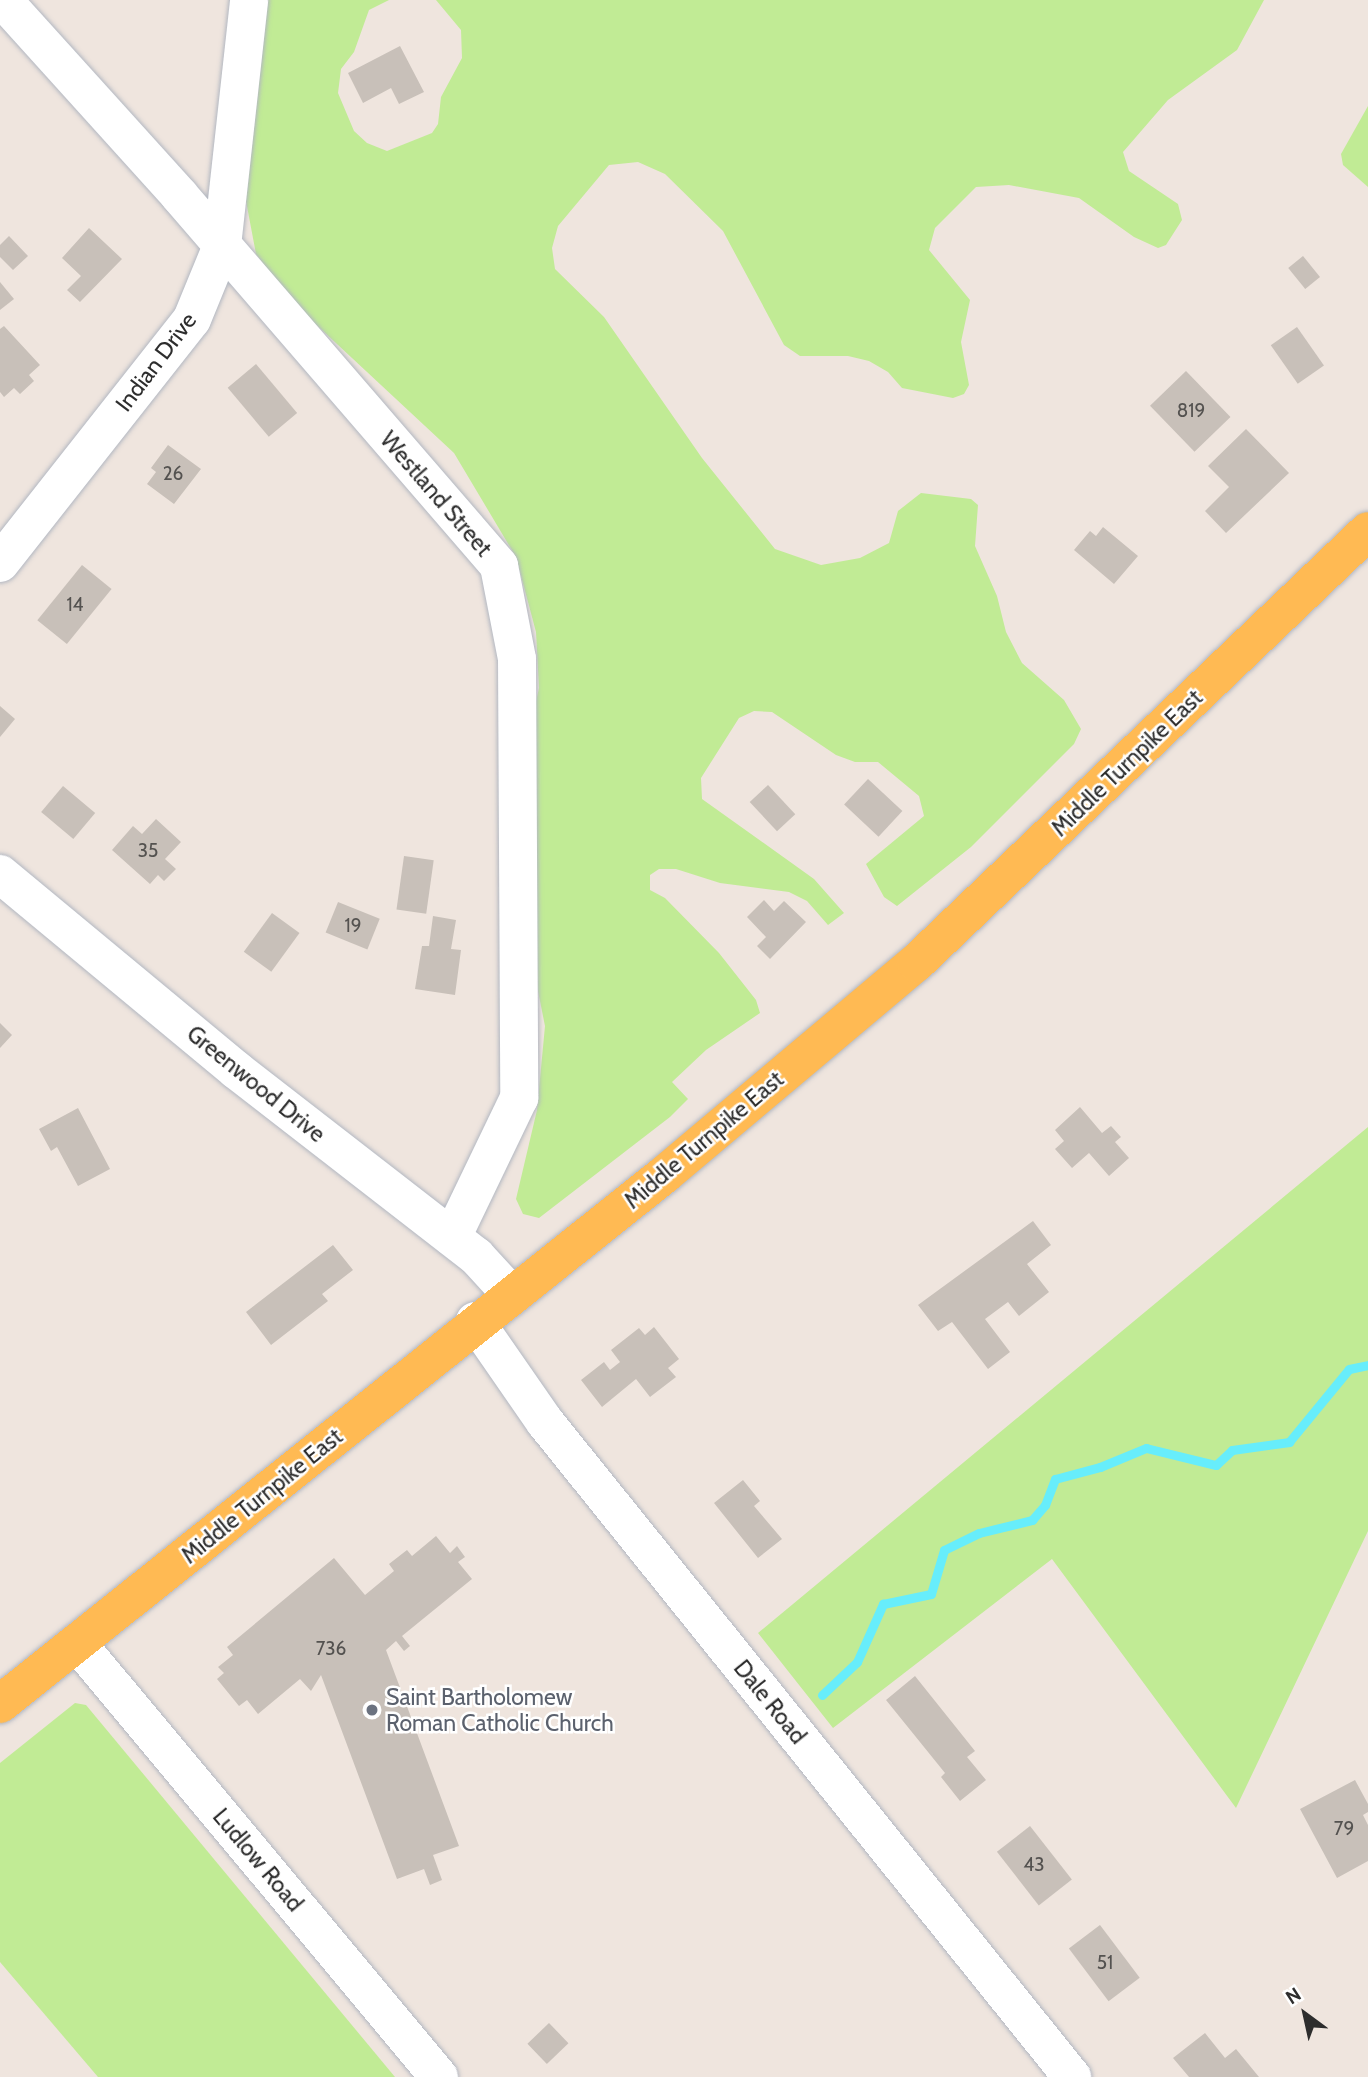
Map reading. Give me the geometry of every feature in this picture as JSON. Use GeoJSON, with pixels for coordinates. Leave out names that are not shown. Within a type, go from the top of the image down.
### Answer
{"type":"FeatureCollection","features":[{"type":"Feature","properties":{"kind":"main road","name":"Middle Turnpike East"},"geometry":{"type":"LineString","coordinates":[[0,1704],[475,1321],[666,1174],[916,963],[1368,531]]}},
{"type":"Feature","properties":{"kind":"street","name":"Westland Street"},"geometry":{"type":"LineString","coordinates":[[3,0],[222,246],[499,566],[517,659],[519,1098],[452,1237]]}},
{"type":"Feature","properties":{"kind":"street","name":"Indian Drive"},"geometry":{"type":"LineString","coordinates":[[0,564],[192,319],[222,246],[248,0]]}},
{"type":"Feature","properties":{"kind":"street","name":"Greenwood Drive"},"geometry":{"type":"LineString","coordinates":[[0,874],[236,1070],[452,1237],[510,1294]]}},
{"type":"Feature","properties":{"kind":"street","name":"Dale Road"},"geometry":{"type":"LineString","coordinates":[[475,1321],[545,1422],[1072,2077]]}},
{"type":"Feature","properties":{"kind":"street","name":"Ludlow Road"},"geometry":{"type":"LineString","coordinates":[[77,1643],[439,2077]]}},
{"type":"Feature","properties":{"kind":"green space"},"geometry":{"type":"Polygon","coordinates":[[[268,0],[389,0],[369,10],[354,52],[341,69],[338,93],[354,131],[367,143],[387,151],[432,133],[438,124],[441,97],[462,58],[461,30],[436,0],[1264,0],[1237,50],[1168,100],[1123,152],[1129,171],[1178,204],[1182,220],[1166,245],[1158,248],[1134,237],[1079,198],[1009,185],[976,187],[935,228],[929,250],[970,300],[961,342],[969,385],[964,394],[953,398],[902,388],[888,372],[869,361],[848,356],[800,356],[784,345],[723,231],[665,174],[638,162],[609,165],[558,226],[552,248],[555,269],[604,317],[702,458],[775,549],[821,565],[860,558],[889,543],[898,511],[921,493],[971,499],[978,505],[975,546],[997,596],[1006,632],[1022,663],[1064,700],[1081,729],[1074,744],[971,847],[897,906],[884,897],[866,864],[924,816],[919,796],[878,762],[855,762],[836,755],[772,712],[754,711],[739,718],[701,778],[702,799],[814,879],[844,913],[828,925],[807,901],[789,892],[720,883],[676,869],[659,869],[650,875],[650,890],[665,898],[719,953],[756,1000],[760,1013],[706,1050],[672,1082],[688,1099],[670,1117],[539,1218],[523,1214],[516,1199],[537,1110],[545,1026],[532,961],[527,742],[539,688],[536,632],[516,557],[454,453],[294,304],[256,254],[246,201],[268,0]]]}},
{"type":"Feature","properties":{"kind":"green space"},"geometry":{"type":"Polygon","coordinates":[[[1368,106],[1368,187],[1343,165],[1341,154],[1368,106]]]}},
{"type":"Feature","properties":{"kind":"green space"},"geometry":{"type":"Polygon","coordinates":[[[1368,1127],[1368,1531],[1236,1808],[1052,1559],[833,1728],[758,1633],[1368,1127]]]}},
{"type":"Feature","properties":{"kind":"green space"},"geometry":{"type":"Polygon","coordinates":[[[75,1703],[86,1705],[395,2077],[98,2077],[0,1962],[0,1763],[75,1703]]]}},
{"type":"Feature","properties":{"kind":"building"},"geometry":{"type":"Polygon","coordinates":[[[400,46],[424,92],[399,104],[391,88],[363,103],[348,73],[400,46]]]}},
{"type":"Feature","properties":{"kind":"building"},"geometry":{"type":"Polygon","coordinates":[[[89,228],[122,259],[80,302],[67,290],[81,276],[62,258],[89,228]]]}},
{"type":"Feature","properties":{"kind":"building"},"geometry":{"type":"Polygon","coordinates":[[[9,236],[28,256],[13,270],[0,257],[0,245],[9,236]]]}},
{"type":"Feature","properties":{"kind":"building"},"geometry":{"type":"Polygon","coordinates":[[[1303,256],[1320,277],[1305,289],[1288,268],[1303,256]]]}},
{"type":"Feature","properties":{"kind":"building"},"geometry":{"type":"Polygon","coordinates":[[[0,282],[14,299],[0,310],[0,282]]]}},
{"type":"Feature","properties":{"kind":"building"},"geometry":{"type":"Polygon","coordinates":[[[4,326],[40,365],[29,375],[34,381],[20,394],[14,388],[4,397],[0,392],[0,329],[4,326]]]}},
{"type":"Feature","properties":{"kind":"building"},"geometry":{"type":"Polygon","coordinates":[[[1297,327],[1324,366],[1298,384],[1271,345],[1297,327]]]}},
{"type":"Feature","properties":{"kind":"building"},"geometry":{"type":"Polygon","coordinates":[[[256,364],[297,413],[269,437],[228,388],[256,364]]]}},
{"type":"Feature","properties":{"kind":"building"},"geometry":{"type":"Polygon","coordinates":[[[1186,371],[1230,417],[1194,452],[1150,406],[1186,371]]]}},
{"type":"Feature","properties":{"kind":"building"},"geometry":{"type":"Polygon","coordinates":[[[1246,429],[1289,473],[1226,533],[1205,511],[1229,487],[1208,466],[1246,429]]]}},
{"type":"Feature","properties":{"kind":"building"},"geometry":{"type":"Polygon","coordinates":[[[168,445],[201,469],[174,504],[147,484],[156,472],[151,468],[168,445]]]}},
{"type":"Feature","properties":{"kind":"building"},"geometry":{"type":"Polygon","coordinates":[[[1103,527],[1138,556],[1114,584],[1074,550],[1090,531],[1096,536],[1103,527]]]}},
{"type":"Feature","properties":{"kind":"building"},"geometry":{"type":"Polygon","coordinates":[[[82,565],[112,589],[67,644],[37,620],[82,565]]]}},
{"type":"Feature","properties":{"kind":"building"},"geometry":{"type":"Polygon","coordinates":[[[0,706],[15,719],[0,737],[0,706]]]}},
{"type":"Feature","properties":{"kind":"building"},"geometry":{"type":"Polygon","coordinates":[[[868,779],[902,811],[879,837],[844,805],[868,779]]]}},
{"type":"Feature","properties":{"kind":"building"},"geometry":{"type":"Polygon","coordinates":[[[768,785],[795,814],[777,831],[750,802],[768,785]]]}},
{"type":"Feature","properties":{"kind":"building"},"geometry":{"type":"Polygon","coordinates":[[[63,786],[95,813],[73,839],[41,812],[63,786]]]}},
{"type":"Feature","properties":{"kind":"building"},"geometry":{"type":"Polygon","coordinates":[[[156,819],[181,842],[165,859],[176,869],[164,881],[158,875],[150,884],[112,850],[133,826],[142,834],[156,819]]]}},
{"type":"Feature","properties":{"kind":"building"},"geometry":{"type":"Polygon","coordinates":[[[404,856],[434,860],[426,914],[396,909],[404,856]]]}},
{"type":"Feature","properties":{"kind":"building"},"geometry":{"type":"Polygon","coordinates":[[[764,900],[774,911],[784,901],[806,922],[770,959],[757,946],[766,937],[747,917],[764,900]]]}},
{"type":"Feature","properties":{"kind":"building"},"geometry":{"type":"Polygon","coordinates":[[[338,902],[380,919],[367,949],[326,933],[338,902]]]}},
{"type":"Feature","properties":{"kind":"building"},"geometry":{"type":"Polygon","coordinates":[[[272,913],[300,933],[271,972],[244,952],[272,913]]]}},
{"type":"Feature","properties":{"kind":"building"},"geometry":{"type":"Polygon","coordinates":[[[433,916],[456,920],[451,949],[461,950],[455,995],[415,989],[422,946],[429,946],[433,916]]]}},
{"type":"Feature","properties":{"kind":"building"},"geometry":{"type":"Polygon","coordinates":[[[0,1023],[12,1035],[0,1048],[0,1023]]]}},
{"type":"Feature","properties":{"kind":"building"},"geometry":{"type":"Polygon","coordinates":[[[1080,1107],[1102,1133],[1111,1126],[1121,1137],[1115,1142],[1129,1158],[1109,1176],[1089,1153],[1072,1168],[1055,1149],[1064,1141],[1055,1130],[1080,1107]]]}},
{"type":"Feature","properties":{"kind":"building"},"geometry":{"type":"Polygon","coordinates":[[[78,1108],[110,1169],[78,1186],[57,1147],[51,1151],[39,1129],[78,1108]]]}},
{"type":"Feature","properties":{"kind":"building"},"geometry":{"type":"Polygon","coordinates":[[[1033,1221],[1051,1245],[1027,1264],[1049,1292],[1019,1316],[1008,1302],[985,1319],[1010,1352],[988,1369],[952,1322],[938,1331],[918,1305],[1033,1221]]]}},
{"type":"Feature","properties":{"kind":"building"},"geometry":{"type":"Polygon","coordinates":[[[333,1245],[353,1270],[322,1294],[328,1301],[271,1345],[246,1312],[333,1245]]]}},
{"type":"Feature","properties":{"kind":"building"},"geometry":{"type":"Polygon","coordinates":[[[654,1327],[679,1359],[668,1368],[676,1377],[650,1397],[636,1379],[602,1407],[581,1380],[604,1362],[610,1370],[620,1362],[611,1350],[639,1328],[645,1335],[654,1327]]]}},
{"type":"Feature","properties":{"kind":"building"},"geometry":{"type":"Polygon","coordinates":[[[743,1480],[760,1501],[754,1506],[782,1539],[758,1558],[714,1503],[743,1480]]]}},
{"type":"Feature","properties":{"kind":"building","name":"Saint Bartholomew Roman Catholic Church"},"geometry":{"type":"Polygon","coordinates":[[[436,1536],[450,1553],[457,1546],[465,1557],[458,1562],[472,1579],[402,1636],[410,1646],[404,1651],[396,1641],[386,1650],[459,1846],[433,1855],[442,1880],[430,1885],[424,1869],[397,1879],[321,1675],[311,1691],[300,1679],[258,1714],[247,1700],[239,1706],[217,1679],[224,1673],[218,1667],[233,1655],[227,1647],[334,1558],[365,1595],[394,1571],[389,1564],[407,1550],[412,1556],[436,1536]]]}},
{"type":"Feature","properties":{"kind":"building"},"geometry":{"type":"Polygon","coordinates":[[[915,1676],[975,1751],[967,1757],[986,1780],[960,1801],[941,1777],[945,1773],[886,1700],[915,1676]]]}},
{"type":"Feature","properties":{"kind":"building"},"geometry":{"type":"Polygon","coordinates":[[[1355,1780],[1368,1804],[1368,1812],[1363,1815],[1368,1825],[1368,1861],[1337,1878],[1300,1809],[1355,1780]]]}},
{"type":"Feature","properties":{"kind":"building"},"geometry":{"type":"Polygon","coordinates":[[[1030,1826],[1072,1880],[1039,1905],[997,1852],[1030,1826]]]}},
{"type":"Feature","properties":{"kind":"building"},"geometry":{"type":"Polygon","coordinates":[[[1100,1925],[1140,1978],[1109,2001],[1069,1948],[1100,1925]]]}},
{"type":"Feature","properties":{"kind":"building"},"geometry":{"type":"Polygon","coordinates":[[[549,2023],[568,2043],[547,2064],[527,2044],[549,2023]]]}},
{"type":"Feature","properties":{"kind":"building"},"geometry":{"type":"Polygon","coordinates":[[[1205,2033],[1225,2058],[1236,2049],[1259,2077],[1189,2077],[1173,2058],[1205,2033]]]}},
{"type":"Feature","properties":{"kind":"waterway"},"geometry":{"type":"LineString","coordinates":[[822,1695],[857,1662],[883,1604],[931,1594],[944,1550],[979,1533],[1032,1520],[1045,1505],[1055,1479],[1100,1467],[1146,1448],[1216,1465],[1232,1450],[1289,1442],[1349,1369],[1368,1365]]}},
{"type":"Feature","properties":{"kind":"place","name":"Saint Bartholomew Roman Catholic Church"},"geometry":{"type":"Point","coordinates":[372,1710]}}]}
